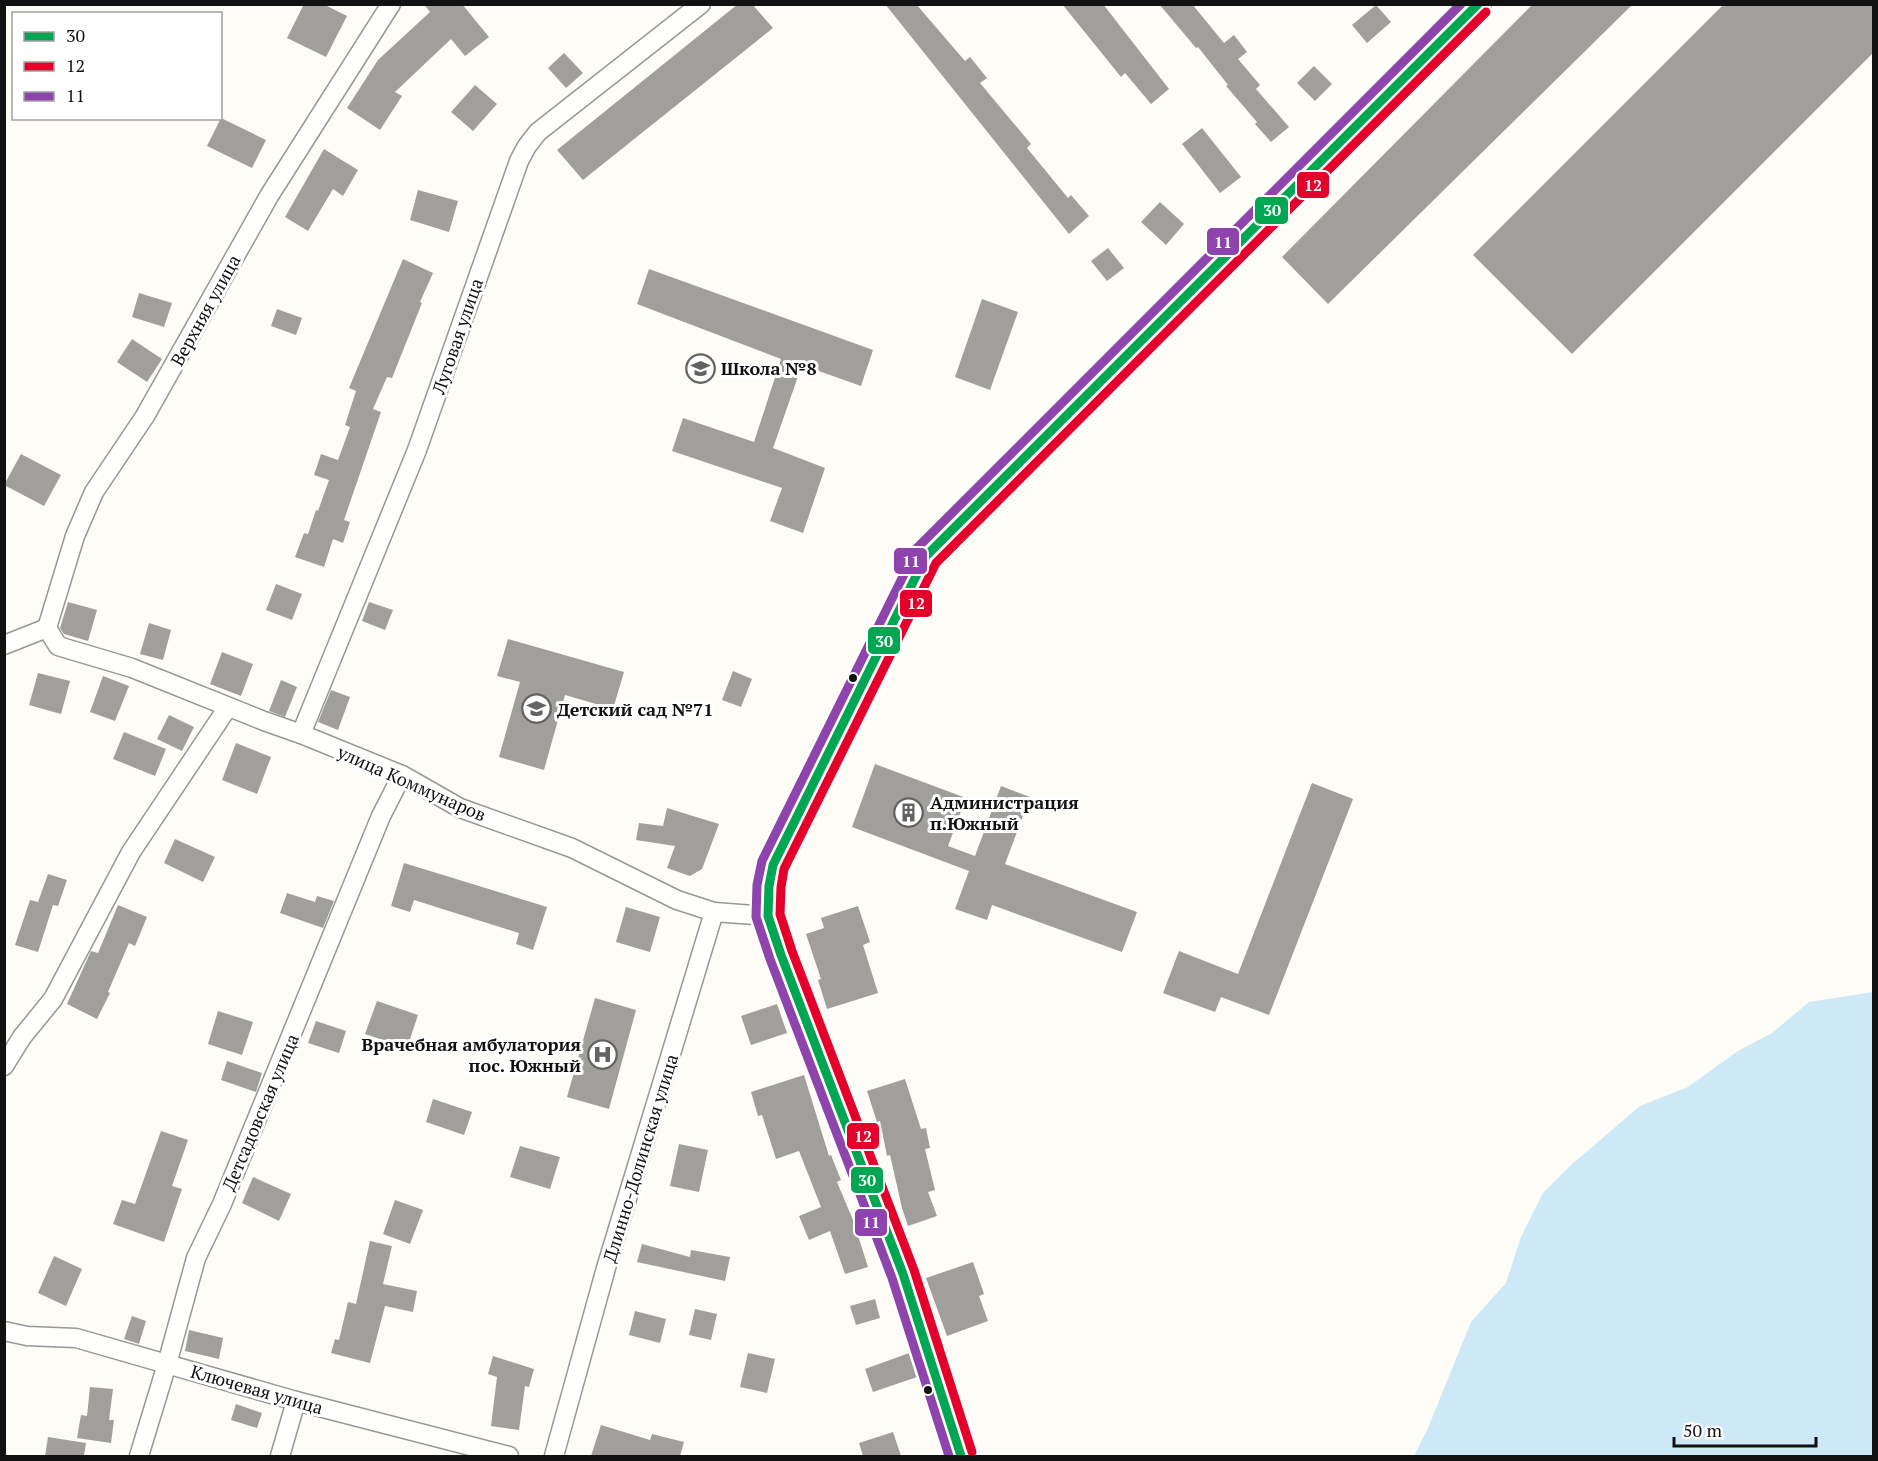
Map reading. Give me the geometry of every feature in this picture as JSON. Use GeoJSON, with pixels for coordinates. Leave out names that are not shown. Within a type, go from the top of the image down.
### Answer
{"type":"FeatureCollection","features":[{"type":"Feature","properties":{"kind":"street","name":"Верхняя улица"},"geometry":{"type":"LineString","coordinates":[[47,628],[75,536],[94,492],[145,416],[269,196],[391,4]]}},
{"type":"Feature","properties":{"kind":"street","name":"Луговая улица"},"geometry":{"type":"LineString","coordinates":[[301,734],[417,450],[526,146],[538,132],[700,4]]}},
{"type":"Feature","properties":{"kind":"street"},"geometry":{"type":"LineString","coordinates":[[961,1456],[903,1274],[781,956],[768,916],[769,886],[773,864],[926,556],[1478,4]]}},
{"type":"Feature","properties":{"kind":"street"},"geometry":{"type":"LineString","coordinates":[[4,645],[47,628]]}},
{"type":"Feature","properties":{"kind":"street","name":"улица Коммунаров"},"geometry":{"type":"LineString","coordinates":[[47,628],[58,646],[132,668],[301,734],[402,775],[460,808],[572,848],[677,900],[714,912]]}},
{"type":"Feature","properties":{"kind":"street"},"geometry":{"type":"LineString","coordinates":[[4,1066],[22,1037],[52,999],[130,852],[228,707]]}},
{"type":"Feature","properties":{"kind":"street","name":"Детсадовская улица"},"geometry":{"type":"LineString","coordinates":[[139,1456],[196,1258],[222,1204],[381,816],[402,775]]}},
{"type":"Feature","properties":{"kind":"street"},"geometry":{"type":"LineString","coordinates":[[714,912],[768,916]]}},
{"type":"Feature","properties":{"kind":"street","name":"Длинно-Долинская улица"},"geometry":{"type":"LineString","coordinates":[[554,1456],[606,1268],[714,912]]}},
{"type":"Feature","properties":{"kind":"street","name":"Ключевая улица"},"geometry":{"type":"LineString","coordinates":[[4,1331],[27,1336],[76,1338],[296,1401],[509,1456]]}},
{"type":"Feature","properties":{"kind":"street"},"geometry":{"type":"LineString","coordinates":[[280,1456],[296,1401]]}},
{"type":"Feature","properties":{"kind":"water"},"geometry":{"type":"Polygon","coordinates":[[[1873,992],[1873,1456],[1414,1456],[1428,1428],[1471,1322],[1506,1283],[1521,1237],[1543,1193],[1571,1165],[1640,1106],[1688,1087],[1738,1051],[1772,1033],[1809,1002],[1873,992]]]}},
{"type":"Feature","properties":{"kind":"building"},"geometry":{"type":"Polygon","coordinates":[[[304,4],[323,4],[347,16],[326,57],[287,38],[304,4]]]}},
{"type":"Feature","properties":{"kind":"building"},"geometry":{"type":"Polygon","coordinates":[[[424,4],[462,4],[489,37],[465,56],[451,39],[395,92],[402,96],[380,130],[347,108],[378,60],[430,12],[424,4]]]}},
{"type":"Feature","properties":{"kind":"building"},"geometry":{"type":"Polygon","coordinates":[[[738,4],[752,4],[773,28],[583,180],[557,150],[738,4]]]}},
{"type":"Feature","properties":{"kind":"building"},"geometry":{"type":"Polygon","coordinates":[[[885,4],[916,4],[965,61],[970,57],[987,78],[980,83],[1031,144],[1027,148],[1068,198],[1071,195],[1089,216],[1069,234],[885,4]]]}},
{"type":"Feature","properties":{"kind":"building"},"geometry":{"type":"Polygon","coordinates":[[[1062,4],[1103,4],[1169,89],[1151,104],[1125,73],[1121,77],[1062,4]]]}},
{"type":"Feature","properties":{"kind":"building"},"geometry":{"type":"Polygon","coordinates":[[[1159,4],[1192,4],[1224,43],[1234,35],[1247,52],[1238,59],[1260,85],[1256,89],[1289,127],[1271,142],[1198,47],[1196,48],[1159,4]]]}},
{"type":"Feature","properties":{"kind":"building"},"geometry":{"type":"Polygon","coordinates":[[[1533,4],[1633,4],[1328,304],[1282,257],[1533,4]]]}},
{"type":"Feature","properties":{"kind":"building"},"geometry":{"type":"Polygon","coordinates":[[[1724,4],[1874,4],[1874,52],[1572,354],[1473,255],[1724,4]]]}},
{"type":"Feature","properties":{"kind":"building"},"geometry":{"type":"Polygon","coordinates":[[[1376,5],[1391,22],[1367,43],[1352,25],[1376,5]]]}},
{"type":"Feature","properties":{"kind":"building"},"geometry":{"type":"Polygon","coordinates":[[[564,53],[583,73],[566,88],[548,68],[564,53]]]}},
{"type":"Feature","properties":{"kind":"building"},"geometry":{"type":"Polygon","coordinates":[[[1314,66],[1332,84],[1315,101],[1297,83],[1314,66]]]}},
{"type":"Feature","properties":{"kind":"building"},"geometry":{"type":"Polygon","coordinates":[[[475,85],[497,104],[473,131],[451,112],[475,85]]]}},
{"type":"Feature","properties":{"kind":"building"},"geometry":{"type":"Polygon","coordinates":[[[222,118],[266,140],[252,168],[207,146],[222,118]]]}},
{"type":"Feature","properties":{"kind":"building"},"geometry":{"type":"Polygon","coordinates":[[[1202,128],[1241,177],[1220,193],[1182,144],[1202,128]]]}},
{"type":"Feature","properties":{"kind":"building"},"geometry":{"type":"Polygon","coordinates":[[[324,149],[358,170],[343,196],[333,189],[308,231],[285,217],[324,149]]]}},
{"type":"Feature","properties":{"kind":"building"},"geometry":{"type":"Polygon","coordinates":[[[418,190],[458,201],[449,232],[410,220],[418,190]]]}},
{"type":"Feature","properties":{"kind":"building"},"geometry":{"type":"Polygon","coordinates":[[[1160,202],[1184,224],[1166,245],[1141,222],[1160,202]]]}},
{"type":"Feature","properties":{"kind":"building"},"geometry":{"type":"Polygon","coordinates":[[[1108,248],[1124,268],[1107,281],[1091,261],[1108,248]]]}},
{"type":"Feature","properties":{"kind":"building"},"geometry":{"type":"Polygon","coordinates":[[[403,259],[433,273],[392,378],[387,377],[373,409],[381,412],[344,520],[350,522],[343,543],[333,539],[324,567],[295,557],[304,533],[308,534],[329,480],[314,475],[321,454],[338,460],[350,427],[345,425],[356,391],[349,388],[403,259]]]}},
{"type":"Feature","properties":{"kind":"building"},"geometry":{"type":"Polygon","coordinates":[[[649,269],[873,350],[861,386],[802,365],[773,448],[825,468],[803,533],[770,521],[782,488],[672,451],[683,418],[754,442],[781,359],[637,304],[649,269]]]}},
{"type":"Feature","properties":{"kind":"building"},"geometry":{"type":"Polygon","coordinates":[[[139,293],[172,303],[164,327],[132,317],[139,293]]]}},
{"type":"Feature","properties":{"kind":"building"},"geometry":{"type":"Polygon","coordinates":[[[982,299],[1018,312],[990,390],[955,377],[982,299]]]}},
{"type":"Feature","properties":{"kind":"building"},"geometry":{"type":"Polygon","coordinates":[[[277,309],[302,318],[296,335],[271,326],[277,309]]]}},
{"type":"Feature","properties":{"kind":"building"},"geometry":{"type":"Polygon","coordinates":[[[132,339],[162,359],[147,382],[117,362],[132,339]]]}},
{"type":"Feature","properties":{"kind":"building"},"geometry":{"type":"Polygon","coordinates":[[[21,454],[61,475],[44,506],[4,485],[21,454]]]}},
{"type":"Feature","properties":{"kind":"building"},"geometry":{"type":"Polygon","coordinates":[[[276,584],[302,594],[292,620],[266,610],[276,584]]]}},
{"type":"Feature","properties":{"kind":"building"},"geometry":{"type":"Polygon","coordinates":[[[68,602],[97,610],[88,641],[64,634],[60,628],[68,602]]]}},
{"type":"Feature","properties":{"kind":"building"},"geometry":{"type":"Polygon","coordinates":[[[369,602],[393,610],[385,630],[362,621],[369,602]]]}},
{"type":"Feature","properties":{"kind":"building"},"geometry":{"type":"Polygon","coordinates":[[[149,623],[171,630],[163,660],[140,654],[149,623]]]}},
{"type":"Feature","properties":{"kind":"building"},"geometry":{"type":"Polygon","coordinates":[[[508,639],[624,672],[613,709],[565,695],[544,770],[499,757],[520,682],[497,676],[508,639]]]}},
{"type":"Feature","properties":{"kind":"building"},"geometry":{"type":"Polygon","coordinates":[[[222,652],[253,664],[241,696],[210,684],[222,652]]]}},
{"type":"Feature","properties":{"kind":"building"},"geometry":{"type":"Polygon","coordinates":[[[733,671],[752,679],[741,707],[722,700],[733,671]]]}},
{"type":"Feature","properties":{"kind":"building"},"geometry":{"type":"Polygon","coordinates":[[[38,673],[70,681],[61,714],[29,705],[38,673]]]}},
{"type":"Feature","properties":{"kind":"building"},"geometry":{"type":"Polygon","coordinates":[[[103,676],[129,686],[115,721],[90,712],[103,676]]]}},
{"type":"Feature","properties":{"kind":"building"},"geometry":{"type":"Polygon","coordinates":[[[281,680],[297,687],[285,717],[269,711],[281,680]]]}},
{"type":"Feature","properties":{"kind":"building"},"geometry":{"type":"Polygon","coordinates":[[[331,690],[350,697],[338,730],[318,722],[331,690]]]}},
{"type":"Feature","properties":{"kind":"building"},"geometry":{"type":"Polygon","coordinates":[[[169,715],[194,727],[182,751],[157,739],[169,715]]]}},
{"type":"Feature","properties":{"kind":"building"},"geometry":{"type":"Polygon","coordinates":[[[124,732],[166,749],[155,776],[113,759],[124,732]]]}},
{"type":"Feature","properties":{"kind":"building"},"geometry":{"type":"Polygon","coordinates":[[[236,743],[271,757],[257,794],[222,780],[236,743]]]}},
{"type":"Feature","properties":{"kind":"building"},"geometry":{"type":"Polygon","coordinates":[[[875,764],[966,798],[948,846],[975,856],[1001,786],[1030,797],[1005,864],[1137,912],[1122,952],[992,905],[987,920],[955,909],[969,871],[852,827],[875,764]]]}},
{"type":"Feature","properties":{"kind":"building"},"geometry":{"type":"Polygon","coordinates":[[[1312,783],[1353,799],[1269,1015],[1221,997],[1215,1012],[1163,993],[1179,951],[1238,974],[1312,783]]]}},
{"type":"Feature","properties":{"kind":"building"},"geometry":{"type":"Polygon","coordinates":[[[667,808],[719,824],[702,869],[690,876],[667,868],[675,846],[636,840],[639,823],[663,826],[667,808]]]}},
{"type":"Feature","properties":{"kind":"building"},"geometry":{"type":"Polygon","coordinates":[[[175,839],[215,857],[203,882],[164,863],[175,839]]]}},
{"type":"Feature","properties":{"kind":"building"},"geometry":{"type":"Polygon","coordinates":[[[404,863],[547,907],[533,950],[516,944],[519,933],[414,900],[410,912],[391,906],[404,863]]]}},
{"type":"Feature","properties":{"kind":"building"},"geometry":{"type":"Polygon","coordinates":[[[48,874],[67,880],[58,906],[53,905],[38,952],[15,945],[30,900],[38,902],[48,874]]]}},
{"type":"Feature","properties":{"kind":"building"},"geometry":{"type":"Polygon","coordinates":[[[287,893],[315,902],[317,896],[334,901],[323,928],[280,913],[287,893]]]}},
{"type":"Feature","properties":{"kind":"building"},"geometry":{"type":"Polygon","coordinates":[[[118,905],[147,917],[135,946],[129,943],[108,992],[110,993],[97,1019],[67,1004],[91,951],[98,953],[118,905]]]}},
{"type":"Feature","properties":{"kind":"building"},"geometry":{"type":"Polygon","coordinates":[[[858,906],[870,942],[863,945],[878,993],[827,1009],[818,980],[821,979],[806,934],[824,928],[821,918],[858,906]]]}},
{"type":"Feature","properties":{"kind":"building"},"geometry":{"type":"Polygon","coordinates":[[[626,907],[660,917],[650,952],[616,942],[626,907]]]}},
{"type":"Feature","properties":{"kind":"building","name":"Врачебная амбулатория пос. Южный"},"geometry":{"type":"Polygon","coordinates":[[[595,998],[636,1010],[609,1109],[567,1097],[595,998]]]}},
{"type":"Feature","properties":{"kind":"building"},"geometry":{"type":"Polygon","coordinates":[[[377,1001],[418,1015],[407,1048],[365,1034],[377,1001]]]}},
{"type":"Feature","properties":{"kind":"building"},"geometry":{"type":"Polygon","coordinates":[[[777,1004],[787,1033],[751,1045],[741,1016],[777,1004]]]}},
{"type":"Feature","properties":{"kind":"building"},"geometry":{"type":"Polygon","coordinates":[[[218,1011],[253,1022],[242,1055],[208,1044],[218,1011]]]}},
{"type":"Feature","properties":{"kind":"building"},"geometry":{"type":"Polygon","coordinates":[[[316,1021],[346,1031],[339,1053],[308,1043],[316,1021]]]}},
{"type":"Feature","properties":{"kind":"building"},"geometry":{"type":"Polygon","coordinates":[[[227,1061],[262,1073],[256,1092],[221,1080],[227,1061]]]}},
{"type":"Feature","properties":{"kind":"building"},"geometry":{"type":"Polygon","coordinates":[[[804,1075],[829,1156],[831,1155],[841,1180],[837,1182],[853,1220],[868,1267],[845,1274],[830,1231],[809,1240],[799,1216],[821,1207],[799,1151],[776,1159],[762,1115],[758,1116],[751,1092],[804,1075]]]}},
{"type":"Feature","properties":{"kind":"building"},"geometry":{"type":"Polygon","coordinates":[[[905,1079],[921,1129],[926,1128],[930,1148],[925,1149],[935,1190],[928,1192],[937,1216],[908,1226],[890,1155],[887,1156],[880,1121],[877,1122],[867,1091],[905,1079]]]}},
{"type":"Feature","properties":{"kind":"building"},"geometry":{"type":"Polygon","coordinates":[[[433,1099],[472,1112],[464,1135],[426,1122],[433,1099]]]}},
{"type":"Feature","properties":{"kind":"building"},"geometry":{"type":"Polygon","coordinates":[[[161,1131],[188,1140],[172,1186],[182,1189],[164,1242],[113,1224],[122,1200],[135,1204],[161,1131]]]}},
{"type":"Feature","properties":{"kind":"building"},"geometry":{"type":"Polygon","coordinates":[[[679,1144],[708,1150],[699,1192],[670,1186],[679,1144]]]}},
{"type":"Feature","properties":{"kind":"building"},"geometry":{"type":"Polygon","coordinates":[[[520,1146],[560,1157],[550,1189],[510,1177],[520,1146]]]}},
{"type":"Feature","properties":{"kind":"building"},"geometry":{"type":"Polygon","coordinates":[[[253,1177],[291,1194],[279,1221],[242,1203],[253,1177]]]}},
{"type":"Feature","properties":{"kind":"building"},"geometry":{"type":"Polygon","coordinates":[[[395,1200],[423,1210],[410,1244],[383,1234],[395,1200]]]}},
{"type":"Feature","properties":{"kind":"building"},"geometry":{"type":"Polygon","coordinates":[[[370,1241],[392,1246],[383,1284],[417,1291],[413,1312],[385,1306],[370,1363],[331,1353],[335,1339],[339,1340],[348,1302],[356,1304],[370,1241]]]}},
{"type":"Feature","properties":{"kind":"building"},"geometry":{"type":"Polygon","coordinates":[[[642,1244],[690,1257],[691,1250],[730,1257],[725,1281],[637,1262],[642,1244]]]}},
{"type":"Feature","properties":{"kind":"building"},"geometry":{"type":"Polygon","coordinates":[[[54,1256],[82,1269],[66,1306],[38,1293],[54,1256]]]}},
{"type":"Feature","properties":{"kind":"building"},"geometry":{"type":"Polygon","coordinates":[[[973,1262],[984,1294],[979,1296],[988,1321],[947,1336],[926,1278],[973,1262]]]}},
{"type":"Feature","properties":{"kind":"building"},"geometry":{"type":"Polygon","coordinates":[[[875,1299],[880,1318],[856,1325],[850,1306],[875,1299]]]}},
{"type":"Feature","properties":{"kind":"building"},"geometry":{"type":"Polygon","coordinates":[[[695,1309],[717,1314],[711,1340],[689,1335],[695,1309]]]}},
{"type":"Feature","properties":{"kind":"building"},"geometry":{"type":"Polygon","coordinates":[[[635,1311],[666,1319],[660,1343],[629,1335],[635,1311]]]}},
{"type":"Feature","properties":{"kind":"building"},"geometry":{"type":"Polygon","coordinates":[[[132,1316],[146,1321],[139,1344],[124,1339],[132,1316]]]}},
{"type":"Feature","properties":{"kind":"building"},"geometry":{"type":"Polygon","coordinates":[[[189,1330],[223,1338],[219,1359],[185,1351],[189,1330]]]}},
{"type":"Feature","properties":{"kind":"building"},"geometry":{"type":"Polygon","coordinates":[[[912,1352],[920,1376],[873,1392],[865,1369],[912,1352]]]}},
{"type":"Feature","properties":{"kind":"building"},"geometry":{"type":"Polygon","coordinates":[[[748,1353],[775,1359],[767,1393],[740,1387],[748,1353]]]}},
{"type":"Feature","properties":{"kind":"building"},"geometry":{"type":"Polygon","coordinates":[[[493,1356],[534,1369],[529,1387],[525,1386],[519,1430],[491,1426],[497,1377],[488,1374],[493,1356]]]}},
{"type":"Feature","properties":{"kind":"building"},"geometry":{"type":"Polygon","coordinates":[[[90,1387],[113,1389],[109,1420],[114,1420],[111,1443],[77,1438],[81,1415],[87,1416],[90,1387]]]}},
{"type":"Feature","properties":{"kind":"building"},"geometry":{"type":"Polygon","coordinates":[[[236,1404],[262,1413],[257,1428],[231,1420],[236,1404]]]}},
{"type":"Feature","properties":{"kind":"building"},"geometry":{"type":"Polygon","coordinates":[[[601,1425],[650,1440],[652,1434],[684,1442],[680,1456],[591,1456],[601,1425]]]}},
{"type":"Feature","properties":{"kind":"building"},"geometry":{"type":"Polygon","coordinates":[[[893,1432],[901,1456],[863,1456],[859,1443],[893,1432]]]}},
{"type":"Feature","properties":{"kind":"building"},"geometry":{"type":"Polygon","coordinates":[[[48,1437],[86,1443],[84,1456],[45,1456],[48,1437]]]}},
{"type":"Feature","properties":{"kind":"transit line","name":"11"},"geometry":{"type":"LineString","coordinates":[[949,1456],[892,1278],[756,917],[757,885],[762,861],[917,548],[1461,4]]}},
{"type":"Feature","properties":{"kind":"transit line","name":"30"},"geometry":{"type":"LineString","coordinates":[[961,1456],[903,1274],[768,916],[769,886],[773,865],[926,556],[1478,4]]}},
{"type":"Feature","properties":{"kind":"transit line","name":"12"},"geometry":{"type":"LineString","coordinates":[[972,1452],[914,1270],[792,951],[780,914],[784,869],[936,563],[1486,12]]}},
{"type":"Feature","properties":{"kind":"place","name":"Школа №8"},"geometry":{"type":"Point","coordinates":[700,368]}},
{"type":"Feature","properties":{"kind":"place","name":"Детский сад №71"},"geometry":{"type":"Point","coordinates":[536,709]}},
{"type":"Feature","properties":{"kind":"place","name":"Администрация п.Южный"},"geometry":{"type":"Point","coordinates":[909,812]}},
{"type":"Feature","properties":{"kind":"place","name":"Врачебная амбулатория пос. Южный"},"geometry":{"type":"Point","coordinates":[602,1054]}}]}
